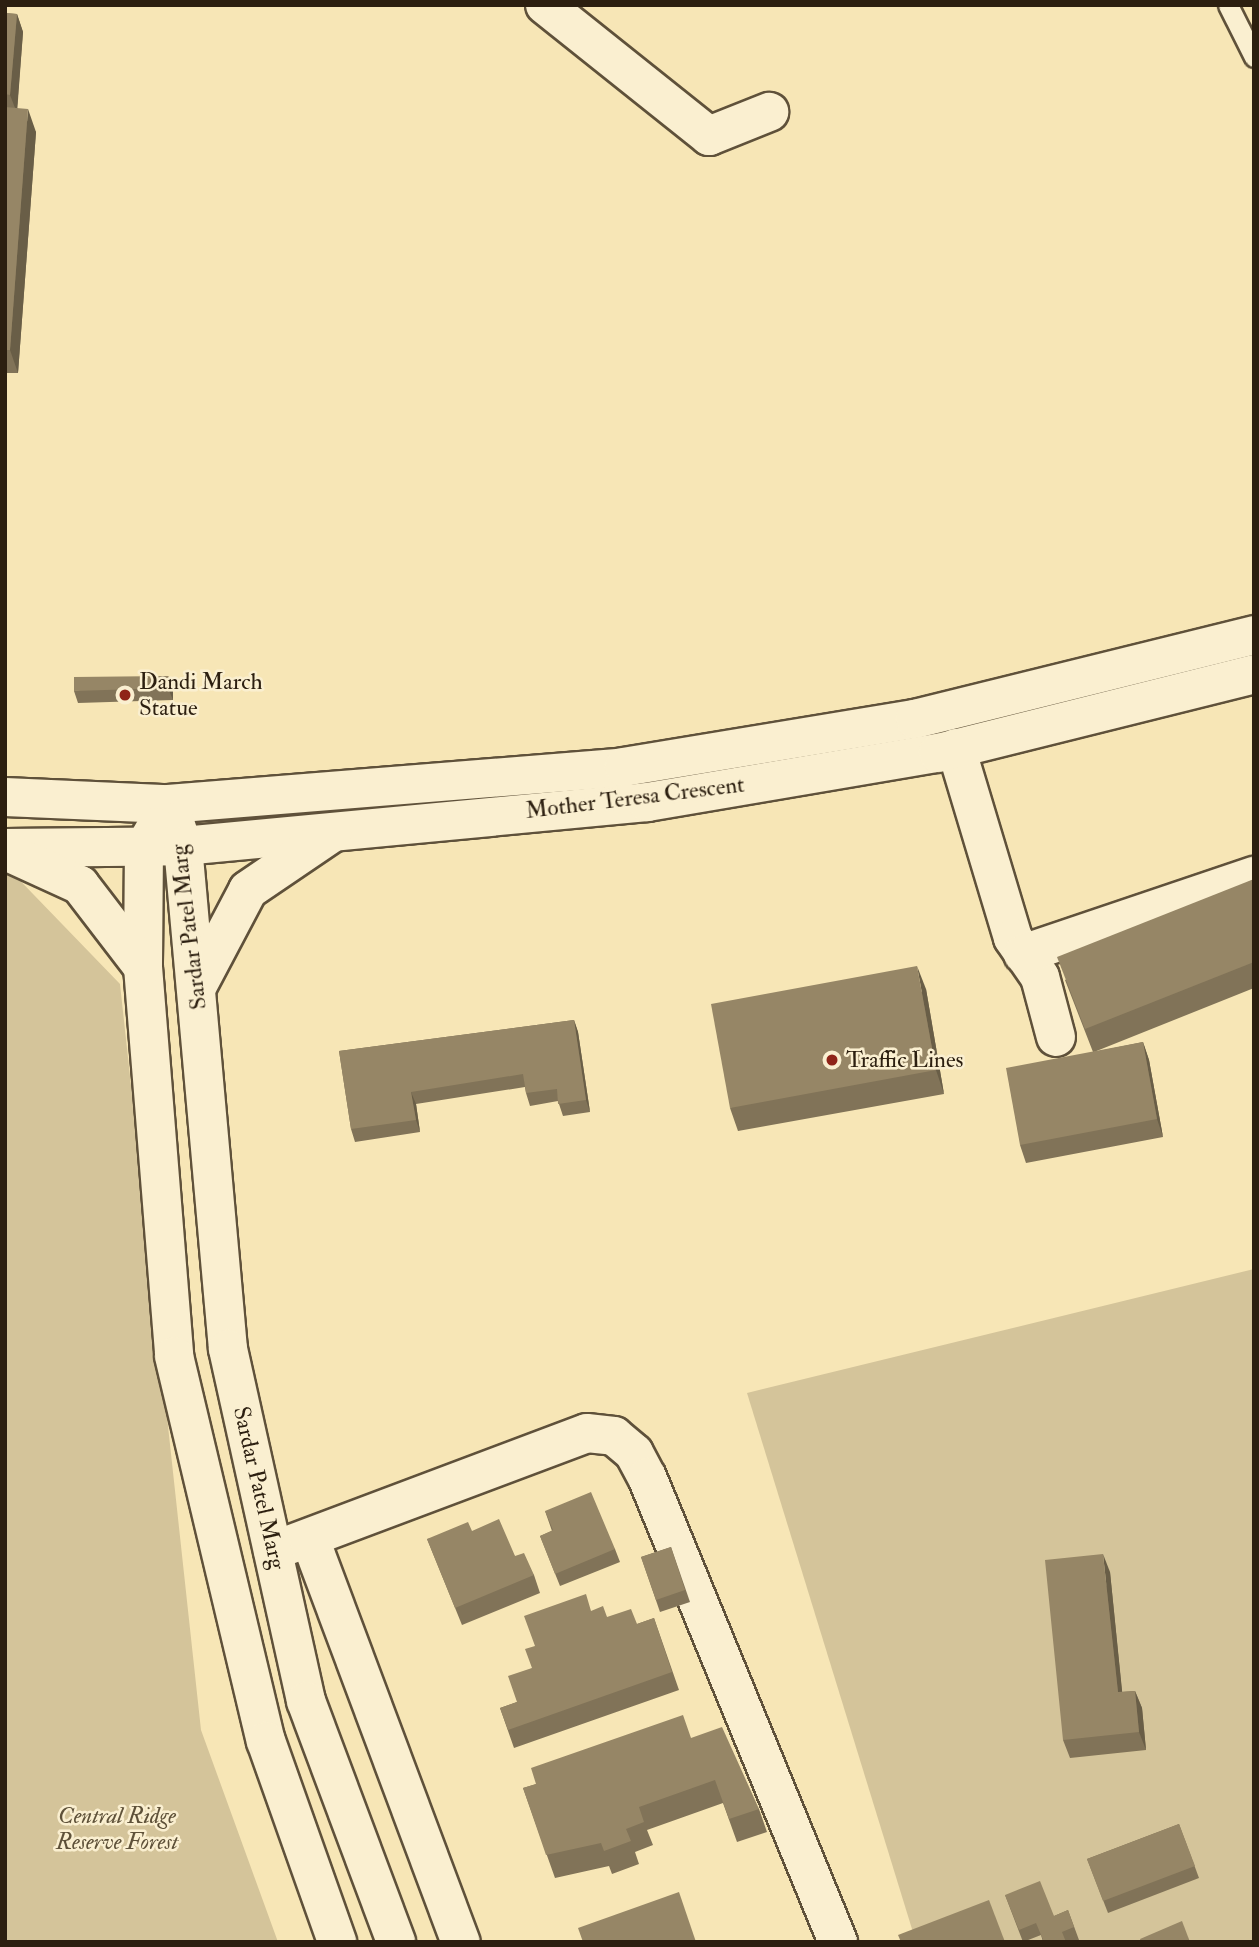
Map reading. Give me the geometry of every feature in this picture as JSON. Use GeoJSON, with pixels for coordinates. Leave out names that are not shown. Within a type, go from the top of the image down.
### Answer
{"type":"FeatureCollection","features":[{"type":"Feature","properties":{"kind":"main road"},"geometry":{"type":"LineString","coordinates":[[545,5],[709,136],[769,113]]}},
{"type":"Feature","properties":{"kind":"main road","name":"Mother Teresa Crescent"},"geometry":{"type":"LineString","coordinates":[[5,797],[168,804],[624,768],[915,719],[1254,635]]}},
{"type":"Feature","properties":{"kind":"main road","name":"Mother Teresa Crescent"},"geometry":{"type":"LineString","coordinates":[[5,850],[183,846],[340,828],[647,802],[956,748],[1253,678]]}},
{"type":"Feature","properties":{"kind":"main road"},"geometry":{"type":"LineString","coordinates":[[956,748],[1023,954],[1040,977],[1056,1037]]}},
{"type":"Feature","properties":{"kind":"main road","name":"Sardar Patel Marg"},"geometry":{"type":"LineString","coordinates":[[168,804],[183,846],[228,1349],[306,1701],[396,1942]]}},
{"type":"Feature","properties":{"kind":"main road","name":"Sardar Patel Marg"},"geometry":{"type":"LineString","coordinates":[[168,804],[144,848],[143,967],[174,1356],[265,1741],[337,1942]]}},
{"type":"Feature","properties":{"kind":"main road"},"geometry":{"type":"LineString","coordinates":[[197,988],[248,890],[340,828]]}},
{"type":"Feature","properties":{"kind":"main road"},"geometry":{"type":"LineString","coordinates":[[5,850],[80,885],[143,967]]}},
{"type":"Feature","properties":{"kind":"main road"},"geometry":{"type":"LineString","coordinates":[[1023,954],[1254,876]]}},
{"type":"Feature","properties":{"kind":"main road"},"geometry":{"type":"LineString","coordinates":[[273,1551],[587,1433],[614,1436],[648,1477],[838,1942]]}},
{"type":"Feature","properties":{"kind":"main road"},"geometry":{"type":"LineString","coordinates":[[310,1539],[461,1942]]}},
{"type":"Feature","properties":{"kind":"lane"},"geometry":{"type":"LineString","coordinates":[[1228,5],[1254,57]]}},
{"type":"Feature","properties":{"kind":"green space","name":"Central Ridge Reserve Forest"},"geometry":{"type":"Polygon","coordinates":[[[5,865],[120,984],[201,1730],[278,1942],[5,1942],[5,865]]]}},
{"type":"Feature","properties":{"kind":"green space"},"geometry":{"type":"Polygon","coordinates":[[[1254,1269],[1254,1942],[916,1942],[747,1393],[1254,1269]]]}},
{"type":"Feature","properties":{"kind":"building"},"geometry":{"type":"Polygon","coordinates":[[[5,13],[17,14],[10,95],[5,94],[5,13]]]}},
{"type":"Feature","properties":{"kind":"building"},"geometry":{"type":"Polygon","coordinates":[[[5,107],[28,109],[10,350],[5,350],[5,107]]]}},
{"type":"Feature","properties":{"kind":"building"},"geometry":{"type":"Polygon","coordinates":[[[168,676],[168,688],[74,691],[74,677],[168,676]]]}},
{"type":"Feature","properties":{"kind":"building"},"geometry":{"type":"Polygon","coordinates":[[[1254,879],[1254,962],[1085,1029],[1057,957],[1254,879]]]}},
{"type":"Feature","properties":{"kind":"building","name":"Traffic Lines"},"geometry":{"type":"Polygon","coordinates":[[[917,966],[936,1070],[730,1108],[711,1004],[917,966]]]}},
{"type":"Feature","properties":{"kind":"building"},"geometry":{"type":"Polygon","coordinates":[[[574,1020],[586,1100],[558,1104],[557,1089],[526,1093],[523,1074],[411,1092],[416,1120],[351,1129],[339,1051],[574,1020]]]}},
{"type":"Feature","properties":{"kind":"building"},"geometry":{"type":"Polygon","coordinates":[[[1143,1042],[1157,1119],[1020,1145],[1006,1068],[1143,1042]]]}},
{"type":"Feature","properties":{"kind":"building"},"geometry":{"type":"Polygon","coordinates":[[[591,1492],[615,1549],[555,1574],[540,1536],[553,1530],[545,1511],[591,1492]]]}},
{"type":"Feature","properties":{"kind":"building"},"geometry":{"type":"Polygon","coordinates":[[[499,1519],[515,1556],[524,1553],[534,1575],[455,1608],[427,1539],[468,1522],[472,1531],[499,1519]]]}},
{"type":"Feature","properties":{"kind":"building"},"geometry":{"type":"Polygon","coordinates":[[[671,1547],[685,1590],[656,1600],[641,1557],[671,1547]]]}},
{"type":"Feature","properties":{"kind":"building"},"geometry":{"type":"Polygon","coordinates":[[[1103,1554],[1118,1692],[1135,1691],[1139,1732],[1063,1740],[1045,1560],[1103,1554]]]}},
{"type":"Feature","properties":{"kind":"building"},"geometry":{"type":"Polygon","coordinates":[[[586,1594],[591,1611],[603,1606],[607,1617],[631,1609],[637,1624],[654,1618],[672,1672],[508,1730],[500,1708],[517,1702],[508,1676],[532,1668],[525,1649],[535,1646],[524,1616],[586,1594]]]}},
{"type":"Feature","properties":{"kind":"building"},"geometry":{"type":"Polygon","coordinates":[[[683,1715],[691,1738],[722,1727],[759,1809],[729,1819],[715,1780],[639,1807],[644,1822],[626,1829],[631,1841],[604,1851],[601,1843],[546,1855],[523,1788],[536,1784],[531,1768],[683,1715]]]}},
{"type":"Feature","properties":{"kind":"building"},"geometry":{"type":"Polygon","coordinates":[[[1179,1824],[1195,1866],[1103,1901],[1087,1859],[1179,1824]]]}},
{"type":"Feature","properties":{"kind":"building"},"geometry":{"type":"Polygon","coordinates":[[[1040,1881],[1054,1916],[1068,1910],[1074,1927],[1062,1932],[1066,1942],[1044,1942],[1036,1923],[1019,1930],[1005,1895],[1040,1881]]]}},
{"type":"Feature","properties":{"kind":"building"},"geometry":{"type":"Polygon","coordinates":[[[679,1892],[696,1942],[583,1942],[578,1928],[679,1892]]]}},
{"type":"Feature","properties":{"kind":"building"},"geometry":{"type":"Polygon","coordinates":[[[989,1900],[1005,1942],[901,1942],[898,1935],[989,1900]]]}},
{"type":"Feature","properties":{"kind":"building"},"geometry":{"type":"Polygon","coordinates":[[[1182,1921],[1190,1942],[1141,1942],[1140,1939],[1182,1921]]]}},
{"type":"Feature","properties":{"kind":"place","name":"Dandi March Statue"},"geometry":{"type":"Point","coordinates":[125,695]}},
{"type":"Feature","properties":{"kind":"place","name":"Traffic Lines"},"geometry":{"type":"Point","coordinates":[832,1060]}}]}
